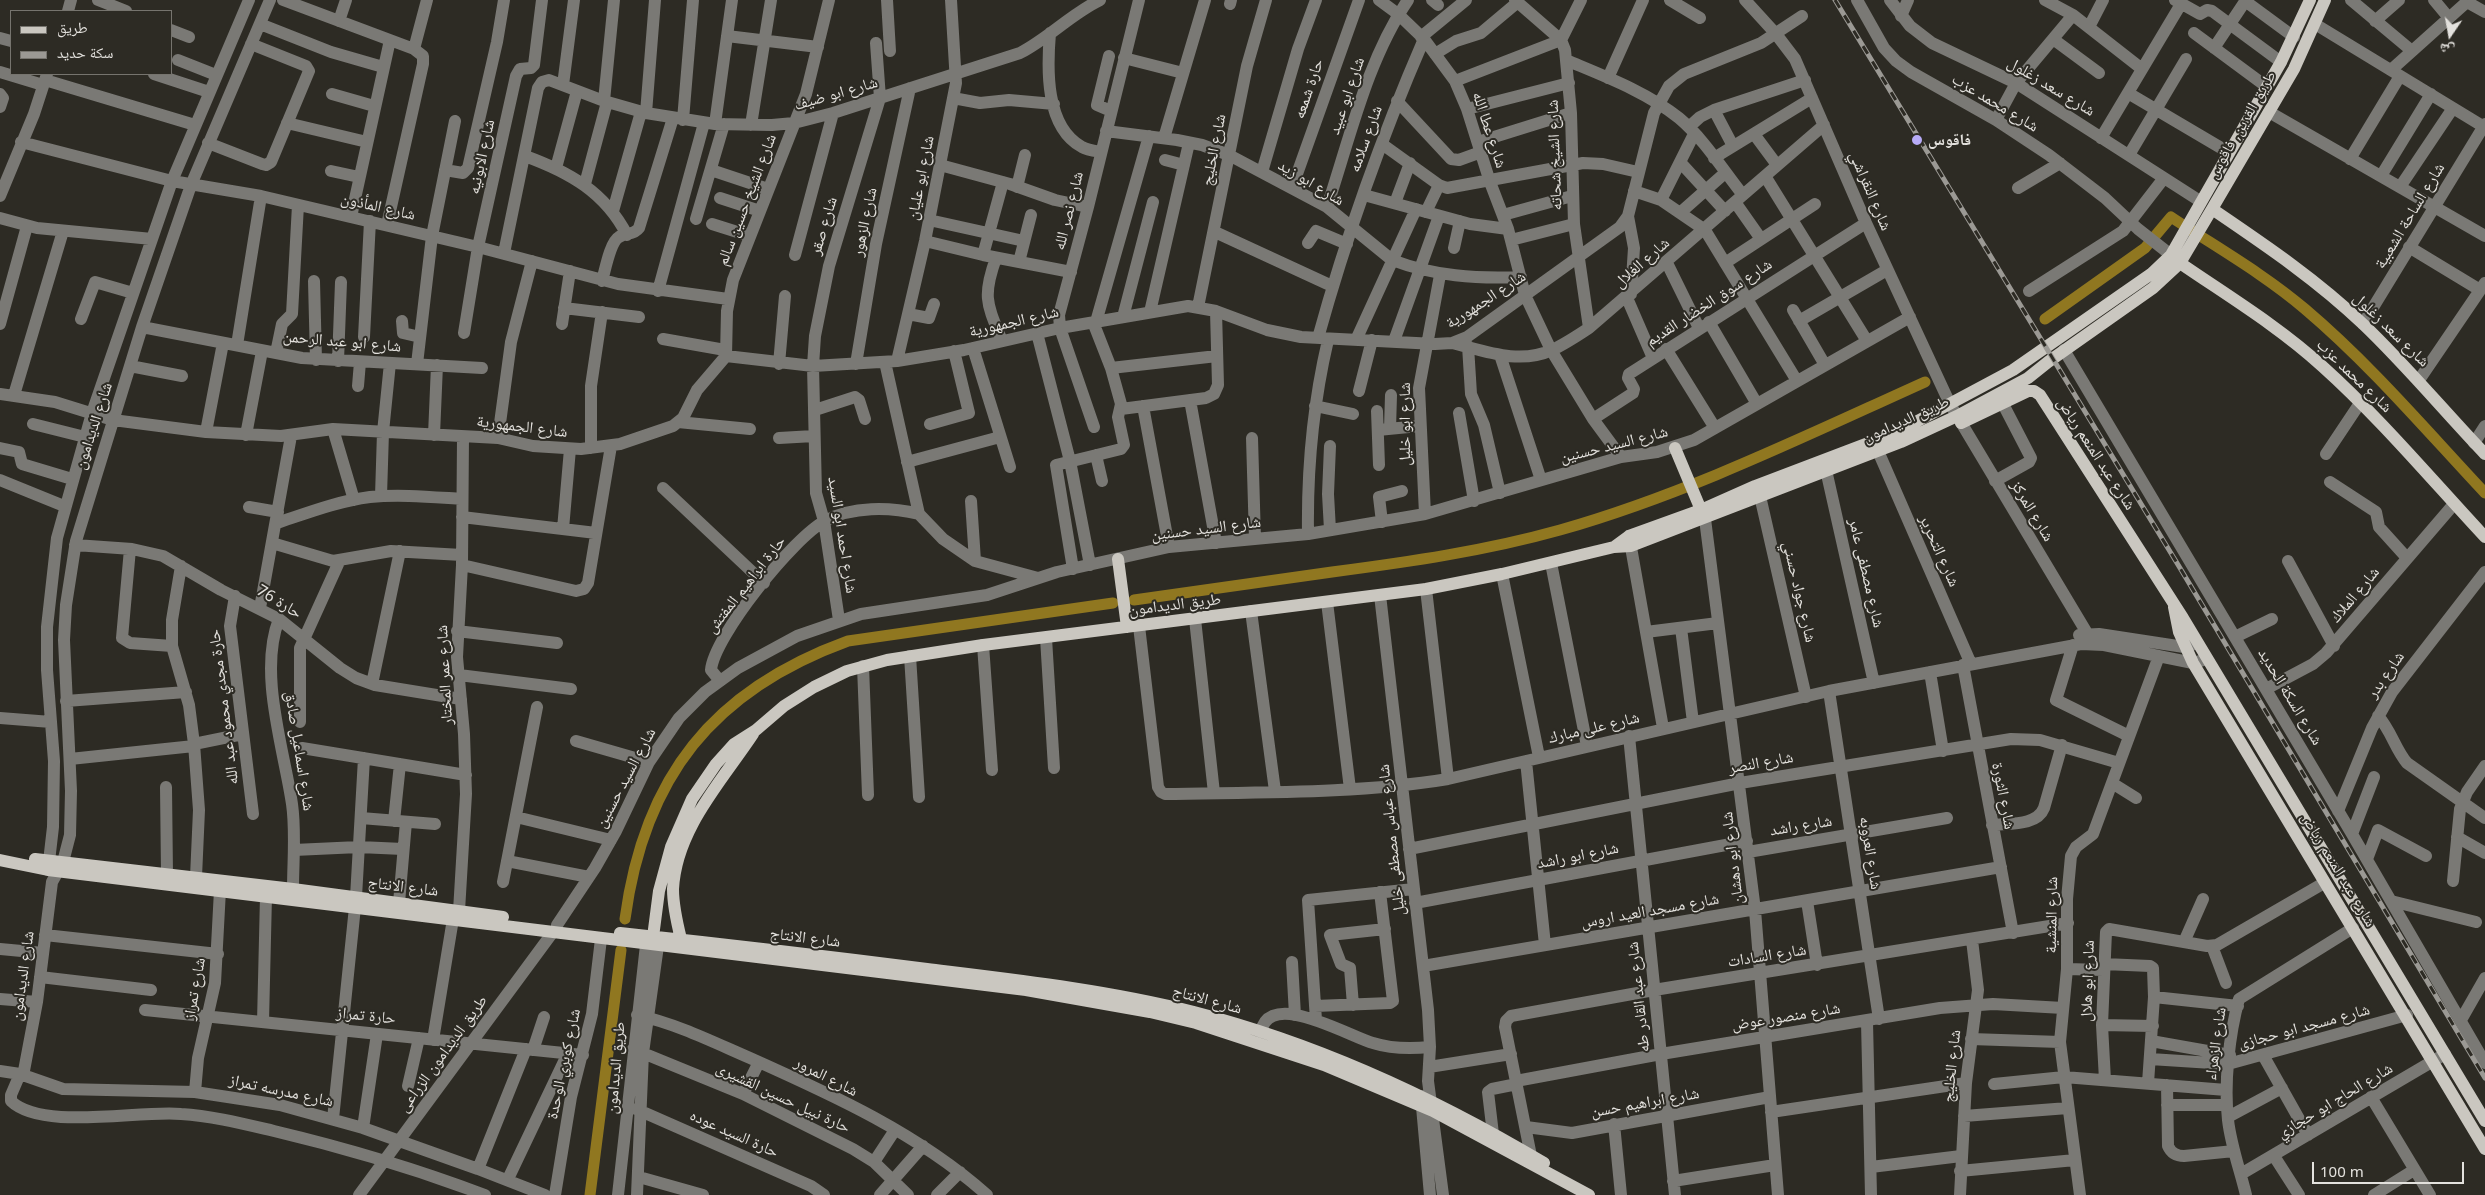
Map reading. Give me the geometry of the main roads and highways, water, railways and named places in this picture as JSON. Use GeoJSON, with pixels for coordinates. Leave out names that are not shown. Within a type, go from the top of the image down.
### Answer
{"type":"FeatureCollection","features":[{"type":"Feature","properties":{"kind":"main road","name":"طريق القرين, فاقوس"},"geometry":{"type":"LineString","coordinates":[[2175,253],[2193,213],[2281,62],[2310,0]]}},
{"type":"Feature","properties":{"kind":"main road","name":"طريق القرين, فاقوس"},"geometry":{"type":"LineString","coordinates":[[2175,253],[2206,221],[2294,69],[2325,0]]}},
{"type":"Feature","properties":{"kind":"main road","name":"شارع سعد زغلول"},"geometry":{"type":"LineString","coordinates":[[2212,209],[2305,274],[2363,324],[2419,380],[2485,454]]}},
{"type":"Feature","properties":{"kind":"main road","name":"طريق الديدامون"},"geometry":{"type":"LineString","coordinates":[[1701,510],[1760,496],[1878,451],[1950,404],[2019,367],[2040,350],[2150,274],[2175,253]]}},
{"type":"Feature","properties":{"kind":"main road","name":"طريق الديدامون"},"geometry":{"type":"LineString","coordinates":[[652,942],[662,876],[684,828],[756,730],[799,696],[830,679],[863,666],[910,656],[983,645],[1426,589],[1502,574],[1614,547],[1756,486],[1899,437],[1959,420],[2028,378],[2064,350],[2153,288],[2175,253]]}},
{"type":"Feature","properties":{"kind":"main road","name":"شارع محمد عزب"},"geometry":{"type":"LineString","coordinates":[[2175,253],[2282,332],[2323,366],[2485,537]]}},
{"type":"Feature","properties":{"kind":"main road"},"geometry":{"type":"LineString","coordinates":[[2108,303],[2116,314]]}},
{"type":"Feature","properties":{"kind":"main road","name":"شارع عبد المنعم رياض"},"geometry":{"type":"LineString","coordinates":[[1959,420],[2003,404],[2028,391],[2034,391],[2040,395],[2199,643],[2485,1121]]}},
{"type":"Feature","properties":{"kind":"main road"},"geometry":{"type":"LineString","coordinates":[[1675,448],[1701,510]]}},
{"type":"Feature","properties":{"kind":"main road"},"geometry":{"type":"LineString","coordinates":[[1118,559],[1133,627]]}},
{"type":"Feature","properties":{"kind":"main road","name":"شارع عبد المنعم رياض"},"geometry":{"type":"LineString","coordinates":[[2173,604],[2184,647],[2193,663],[2485,1149]]}},
{"type":"Feature","properties":{"kind":"main road"},"geometry":{"type":"LineString","coordinates":[[2287,818],[2300,811]]}},
{"type":"Feature","properties":{"kind":"main road","name":"طريق الديدامون"},"geometry":{"type":"LineString","coordinates":[[681,939],[673,891],[684,828]]}},
{"type":"Feature","properties":{"kind":"main road","name":"شارع الانتاج"},"geometry":{"type":"LineString","coordinates":[[0,860],[54,869],[266,896],[400,903],[456,915]]}},
{"type":"Feature","properties":{"kind":"main road","name":"شارع الانتاج"},"geometry":{"type":"LineString","coordinates":[[54,869],[196,877],[293,889],[356,902],[652,942],[1130,997],[1196,1012],[1261,1032],[1328,1056],[1493,1134],[1549,1166],[1567,1189]]}},
{"type":"Feature","properties":{"kind":"main road","name":"شارع الانتاج"},"geometry":{"type":"LineString","coordinates":[[555,928],[601,938],[652,942],[681,939],[1027,986],[1196,1023],[1324,1065],[1426,1103],[1567,1189],[1588,1195]]}},
{"type":"Feature","properties":{"kind":"main road"},"geometry":{"type":"LineString","coordinates":[[2370,955],[2383,948]]}},
{"type":"Feature","properties":{"kind":"waterway"},"geometry":{"type":"LineString","coordinates":[[2045,319],[2145,248],[2171,217],[2256,272],[2289,296],[2329,330],[2420,422],[2485,493]]}},
{"type":"Feature","properties":{"kind":"waterway"},"geometry":{"type":"LineString","coordinates":[[1134,600],[1418,560],[1475,550],[1560,530],[1607,516],[1700,482],[1925,382]]}},
{"type":"Feature","properties":{"kind":"waterway"},"geometry":{"type":"LineString","coordinates":[[625,919],[634,868],[649,823],[668,782],[693,745],[723,713],[759,685],[800,661],[848,641],[1113,603]]}},
{"type":"Feature","properties":{"kind":"waterway"},"geometry":{"type":"LineString","coordinates":[[590,1195],[621,950]]}},
{"type":"Feature","properties":{"kind":"railway"},"geometry":{"type":"LineString","coordinates":[[1835,0],[2180,568],[2485,1078]]}},
{"type":"Feature","properties":{"kind":"place","name":"فاقوس"},"geometry":{"type":"Point","coordinates":[1917,140]}}]}
